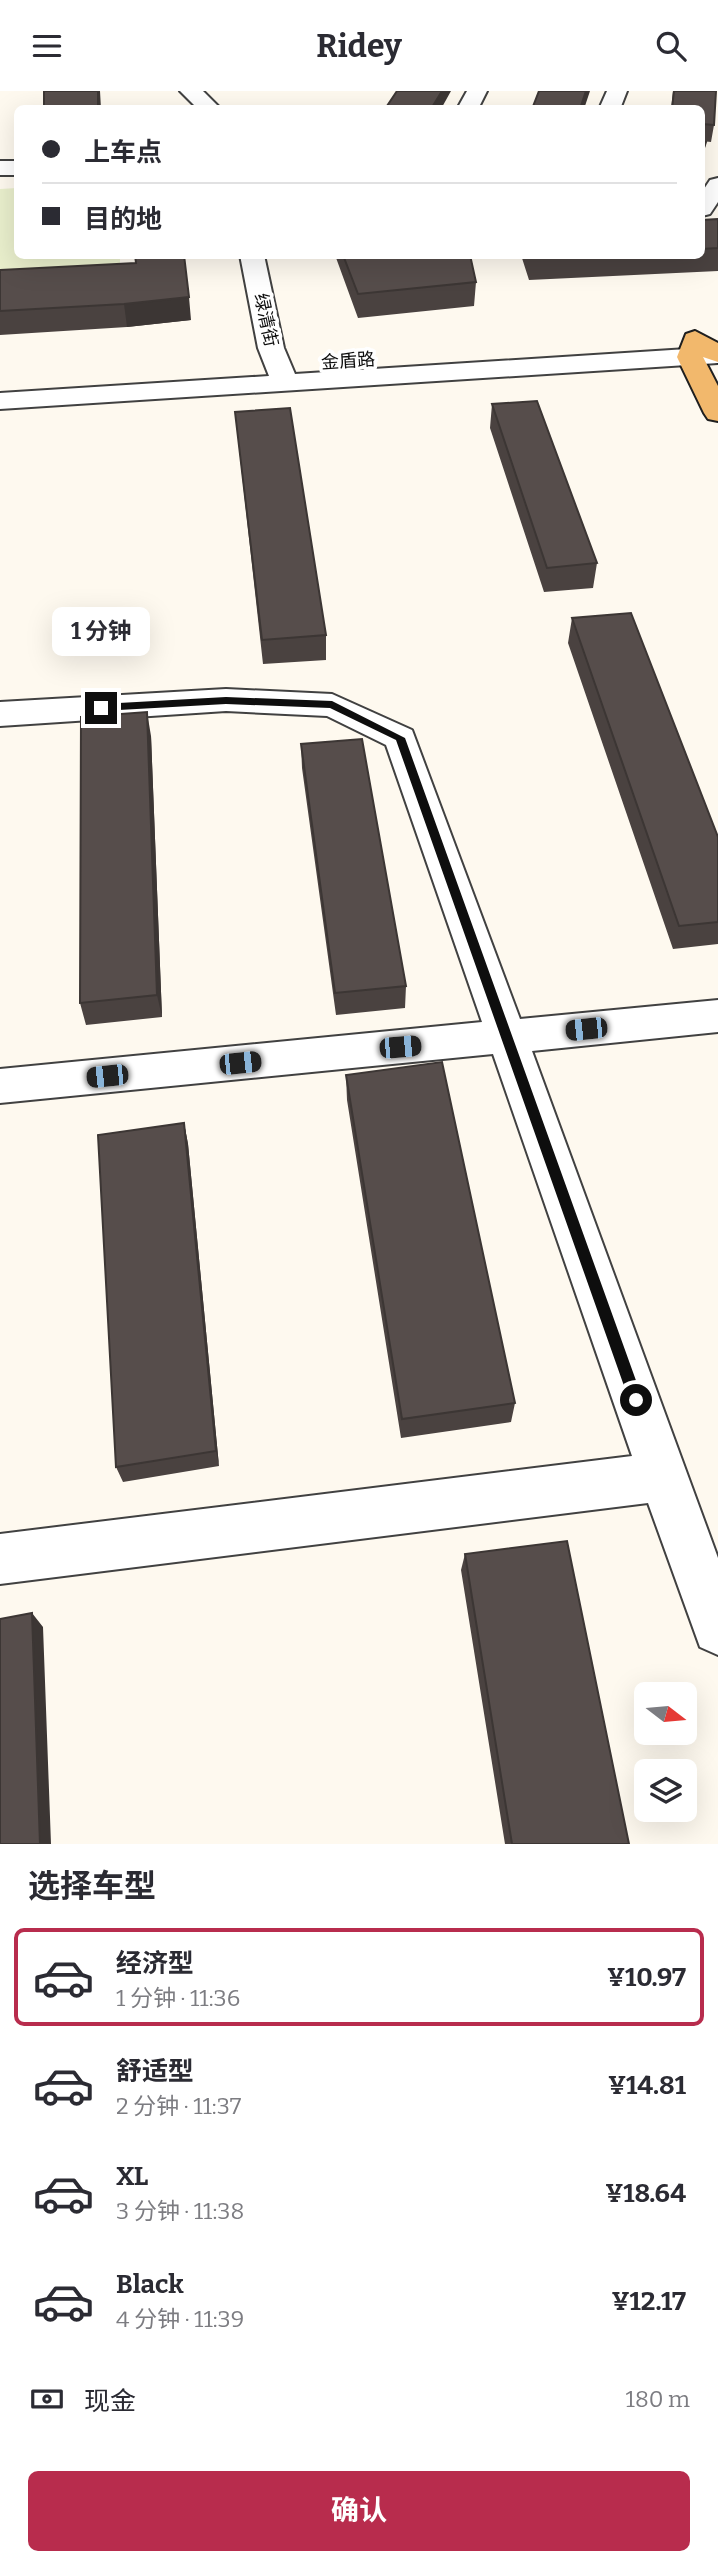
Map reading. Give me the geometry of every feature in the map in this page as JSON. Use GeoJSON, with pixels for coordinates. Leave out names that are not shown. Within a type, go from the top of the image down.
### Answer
{"type":"FeatureCollection","features":[{"type":"Feature","properties":{"kind":"main road"},"geometry":{"type":"LineString","coordinates":[[701,344],[718,413]]}},
{"type":"Feature","properties":{"kind":"street"},"geometry":{"type":"LineString","coordinates":[[190,91],[206,105]]}},
{"type":"Feature","properties":{"kind":"street"},"geometry":{"type":"LineString","coordinates":[[705,204],[718,185]]}},
{"type":"Feature","properties":{"kind":"street","name":"绿清街"},"geometry":{"type":"LineString","coordinates":[[253,259],[271,348],[281,374]]}},
{"type":"Feature","properties":{"kind":"street","name":"金盾路"},"geometry":{"type":"LineString","coordinates":[[0,401],[281,374],[701,344],[718,355]]}},
{"type":"Feature","properties":{"kind":"street","name":"金盾路"},"geometry":{"type":"LineString","coordinates":[[0,382],[281,374]]}},
{"type":"Feature","properties":{"kind":"street"},"geometry":{"type":"LineString","coordinates":[[0,714],[226,701],[332,705],[400,738],[718,1629]]}},
{"type":"Feature","properties":{"kind":"street"},"geometry":{"type":"LineString","coordinates":[[0,1086],[718,1016]]}},
{"type":"Feature","properties":{"kind":"street"},"geometry":{"type":"LineString","coordinates":[[0,1559],[664,1477]]}},
{"type":"Feature","properties":{"kind":"green space"},"geometry":{"type":"Polygon","coordinates":[[[14,188],[14,259],[120,259],[120,266],[0,274],[0,189],[14,188]]]}},
{"type":"Feature","properties":{"kind":"building"},"geometry":{"type":"Polygon","coordinates":[[[44,91],[98,91],[98,105],[44,105],[44,91]]]}},
{"type":"Feature","properties":{"kind":"building"},"geometry":{"type":"Polygon","coordinates":[[[397,91],[442,91],[433,105],[388,105],[397,91]]]}},
{"type":"Feature","properties":{"kind":"building"},"geometry":{"type":"Polygon","coordinates":[[[539,91],[586,91],[581,105],[534,105],[539,91]]]}},
{"type":"Feature","properties":{"kind":"building"},"geometry":{"type":"Polygon","coordinates":[[[674,91],[716,91],[714,125],[705,124],[705,105],[672,105],[674,91]]]}},
{"type":"Feature","properties":{"kind":"building"},"geometry":{"type":"Polygon","coordinates":[[[718,219],[718,248],[705,249],[705,220],[718,219]]]}},
{"type":"Feature","properties":{"kind":"building"},"geometry":{"type":"Polygon","coordinates":[[[136,259],[184,259],[189,297],[124,304],[0,311],[0,270],[136,263],[136,259]]]}},
{"type":"Feature","properties":{"kind":"building"},"geometry":{"type":"Polygon","coordinates":[[[345,259],[471,259],[476,282],[358,294],[345,259]]]}},
{"type":"Feature","properties":{"kind":"building"},"geometry":{"type":"Polygon","coordinates":[[[537,401],[597,563],[547,568],[492,404],[537,401]]]}},
{"type":"Feature","properties":{"kind":"building"},"geometry":{"type":"Polygon","coordinates":[[[290,408],[326,635],[262,640],[235,412],[290,408]]]}},
{"type":"Feature","properties":{"kind":"building"},"geometry":{"type":"Polygon","coordinates":[[[631,613],[718,837],[718,922],[679,926],[572,618],[631,613]]]}},
{"type":"Feature","properties":{"kind":"building"},"geometry":{"type":"Polygon","coordinates":[[[147,712],[157,995],[80,1003],[81,717],[147,712]]]}},
{"type":"Feature","properties":{"kind":"building"},"geometry":{"type":"Polygon","coordinates":[[[362,739],[406,986],[335,993],[301,744],[362,739]]]}},
{"type":"Feature","properties":{"kind":"building"},"geometry":{"type":"Polygon","coordinates":[[[442,1062],[515,1403],[402,1419],[346,1075],[442,1062]]]}},
{"type":"Feature","properties":{"kind":"building"},"geometry":{"type":"Polygon","coordinates":[[[184,1123],[216,1451],[116,1467],[98,1135],[184,1123]]]}},
{"type":"Feature","properties":{"kind":"building"},"geometry":{"type":"Polygon","coordinates":[[[567,1541],[629,1844],[512,1844],[465,1554],[567,1541]]]}},
{"type":"Feature","properties":{"kind":"building"},"geometry":{"type":"Polygon","coordinates":[[[32,1613],[40,1844],[0,1844],[0,1619],[32,1613]]]}},
{"type":"Feature","properties":{"kind":"route"},"geometry":{"type":"LineString","coordinates":[[101,708],[226,701],[332,705],[400,738],[636,1400]]}}]}
